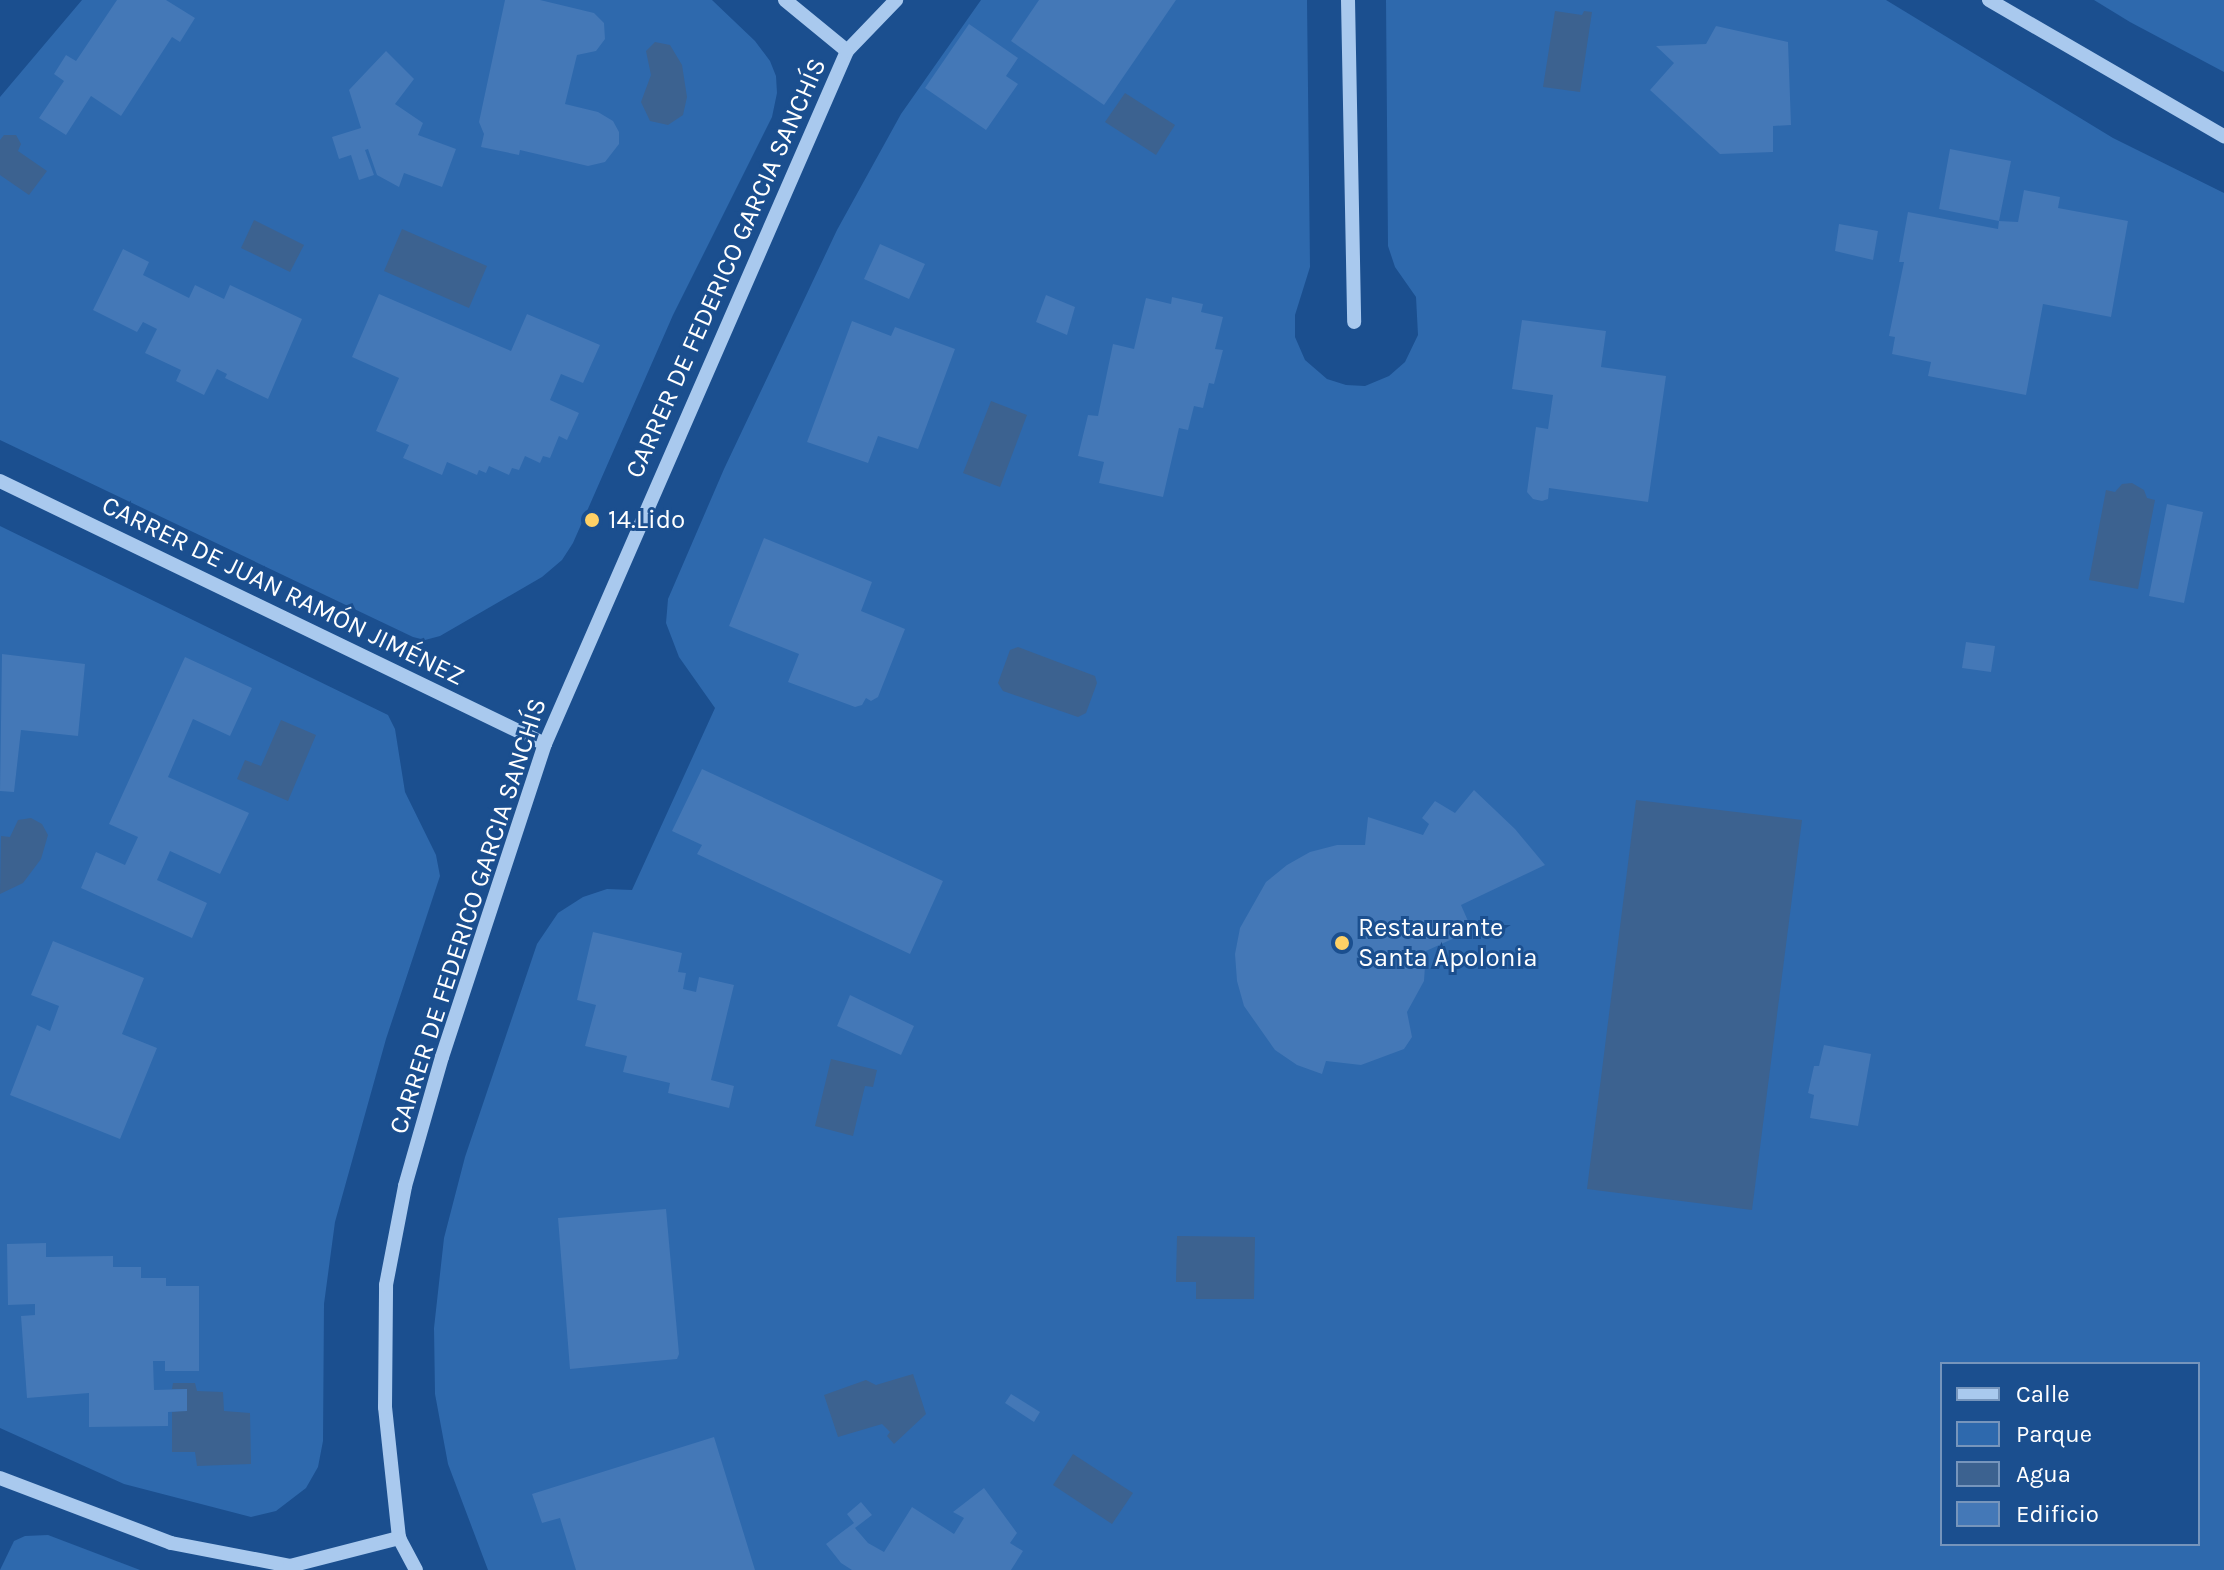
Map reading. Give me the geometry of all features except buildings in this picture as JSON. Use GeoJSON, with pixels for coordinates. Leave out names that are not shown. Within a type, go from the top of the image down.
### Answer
{"type":"FeatureCollection","features":[{"type":"Feature","properties":{"kind":"street"},"geometry":{"type":"LineString","coordinates":[[785,0],[847,51]]}},
{"type":"Feature","properties":{"kind":"street","name":"CARRER DE FEDERICO GARCIA SANCHÍS"},"geometry":{"type":"LineString","coordinates":[[399,1538],[385,1407],[386,1285],[405,1186],[442,1057],[545,744],[847,51],[896,0]]}},
{"type":"Feature","properties":{"kind":"street"},"geometry":{"type":"LineString","coordinates":[[1348,0],[1354,322]]}},
{"type":"Feature","properties":{"kind":"street"},"geometry":{"type":"LineString","coordinates":[[1989,0],[2224,136]]}},
{"type":"Feature","properties":{"kind":"street","name":"CARRER DE JUAN RAMÓN JIMÉNEZ"},"geometry":{"type":"LineString","coordinates":[[0,481],[545,744]]}},
{"type":"Feature","properties":{"kind":"street"},"geometry":{"type":"LineString","coordinates":[[0,1478],[171,1543],[290,1566],[399,1538],[416,1570]]}},
{"type":"Feature","properties":{"kind":"green space"},"geometry":{"type":"Polygon","coordinates":[[[82,0],[712,0],[755,41],[770,61],[776,76],[777,93],[772,117],[673,315],[573,543],[562,560],[542,577],[440,636],[425,640],[413,637],[0,440],[0,97],[82,0]]]}},
{"type":"Feature","properties":{"kind":"green space"},"geometry":{"type":"Polygon","coordinates":[[[981,0],[1307,0],[1310,267],[1295,315],[1295,337],[1305,360],[1327,379],[1346,385],[1365,386],[1389,376],[1405,362],[1418,335],[1416,297],[1395,267],[1388,246],[1386,0],[1886,0],[2113,138],[2224,193],[2224,1570],[488,1570],[448,1464],[435,1394],[434,1328],[444,1238],[465,1157],[537,944],[558,913],[583,897],[607,889],[632,890],[715,708],[679,657],[666,623],[668,599],[724,469],[837,230],[901,114],[981,0]]]}},
{"type":"Feature","properties":{"kind":"green space"},"geometry":{"type":"Polygon","coordinates":[[[2094,0],[2224,0],[2224,72],[2130,22],[2094,0]]]}},
{"type":"Feature","properties":{"kind":"green space"},"geometry":{"type":"Polygon","coordinates":[[[0,526],[388,715],[395,729],[405,792],[436,855],[440,876],[386,1039],[335,1222],[324,1304],[323,1441],[318,1467],[306,1488],[276,1511],[251,1517],[124,1484],[0,1428],[0,526]]]}},
{"type":"Feature","properties":{"kind":"green space"},"geometry":{"type":"Polygon","coordinates":[[[48,1535],[140,1570],[0,1570],[14,1541],[25,1536],[48,1535]]]}},
{"type":"Feature","properties":{"kind":"water"},"geometry":{"type":"Polygon","coordinates":[[[1555,11],[1582,15],[1584,11],[1592,12],[1580,92],[1543,87],[1555,11]]]}},
{"type":"Feature","properties":{"kind":"water"},"geometry":{"type":"Polygon","coordinates":[[[655,42],[670,45],[682,65],[687,97],[683,115],[668,125],[650,121],[641,102],[651,75],[646,51],[655,42]]]}},
{"type":"Feature","properties":{"kind":"water"},"geometry":{"type":"Polygon","coordinates":[[[1125,93],[1175,125],[1156,155],[1105,122],[1125,93]]]}},
{"type":"Feature","properties":{"kind":"water"},"geometry":{"type":"Polygon","coordinates":[[[4,135],[16,135],[21,144],[18,151],[47,171],[29,195],[0,175],[0,140],[4,135]]]}},
{"type":"Feature","properties":{"kind":"water"},"geometry":{"type":"Polygon","coordinates":[[[254,220],[304,245],[290,272],[241,248],[254,220]]]}},
{"type":"Feature","properties":{"kind":"water"},"geometry":{"type":"Polygon","coordinates":[[[402,229],[487,266],[469,308],[384,271],[402,229]]]}},
{"type":"Feature","properties":{"kind":"water"},"geometry":{"type":"Polygon","coordinates":[[[991,401],[1027,415],[1000,487],[963,473],[991,401]]]}},
{"type":"Feature","properties":{"kind":"water"},"geometry":{"type":"Polygon","coordinates":[[[2132,483],[2144,490],[2147,498],[2155,500],[2138,589],[2089,580],[2106,490],[2115,492],[2122,484],[2132,483]]]}},
{"type":"Feature","properties":{"kind":"water"},"geometry":{"type":"Polygon","coordinates":[[[1018,647],[1095,676],[1097,683],[1086,713],[1078,717],[1003,691],[998,683],[1010,650],[1018,647]]]}},
{"type":"Feature","properties":{"kind":"water"},"geometry":{"type":"Polygon","coordinates":[[[281,720],[316,735],[288,801],[237,779],[245,760],[261,766],[281,720]]]}},
{"type":"Feature","properties":{"kind":"water"},"geometry":{"type":"Polygon","coordinates":[[[1636,800],[1802,820],[1752,1210],[1587,1189],[1636,800]]]}},
{"type":"Feature","properties":{"kind":"water"},"geometry":{"type":"Polygon","coordinates":[[[31,818],[42,824],[48,835],[41,859],[23,883],[0,894],[1,836],[10,837],[18,820],[31,818]]]}},
{"type":"Feature","properties":{"kind":"water"},"geometry":{"type":"Polygon","coordinates":[[[831,1059],[877,1070],[873,1087],[865,1086],[853,1136],[815,1126],[831,1059]]]}},
{"type":"Feature","properties":{"kind":"water"},"geometry":{"type":"Polygon","coordinates":[[[1177,1236],[1255,1237],[1254,1299],[1196,1299],[1196,1282],[1176,1282],[1177,1236]]]}},
{"type":"Feature","properties":{"kind":"water"},"geometry":{"type":"Polygon","coordinates":[[[913,1374],[926,1414],[894,1444],[887,1436],[890,1432],[882,1424],[838,1437],[824,1395],[866,1380],[876,1385],[913,1374]]]}},
{"type":"Feature","properties":{"kind":"water"},"geometry":{"type":"Polygon","coordinates":[[[173,1383],[195,1383],[197,1391],[223,1392],[224,1411],[250,1413],[251,1464],[197,1466],[195,1452],[172,1452],[172,1412],[187,1410],[187,1389],[172,1389],[173,1383]]]}},
{"type":"Feature","properties":{"kind":"water"},"geometry":{"type":"Polygon","coordinates":[[[1073,1454],[1133,1493],[1112,1524],[1053,1485],[1073,1454]]]}},
{"type":"Feature","properties":{"kind":"place","name":"14.Lido"},"geometry":{"type":"Point","coordinates":[592,520]}},
{"type":"Feature","properties":{"kind":"place","name":"Restaurante Santa Apolonia"},"geometry":{"type":"Point","coordinates":[1342,943]}}]}
